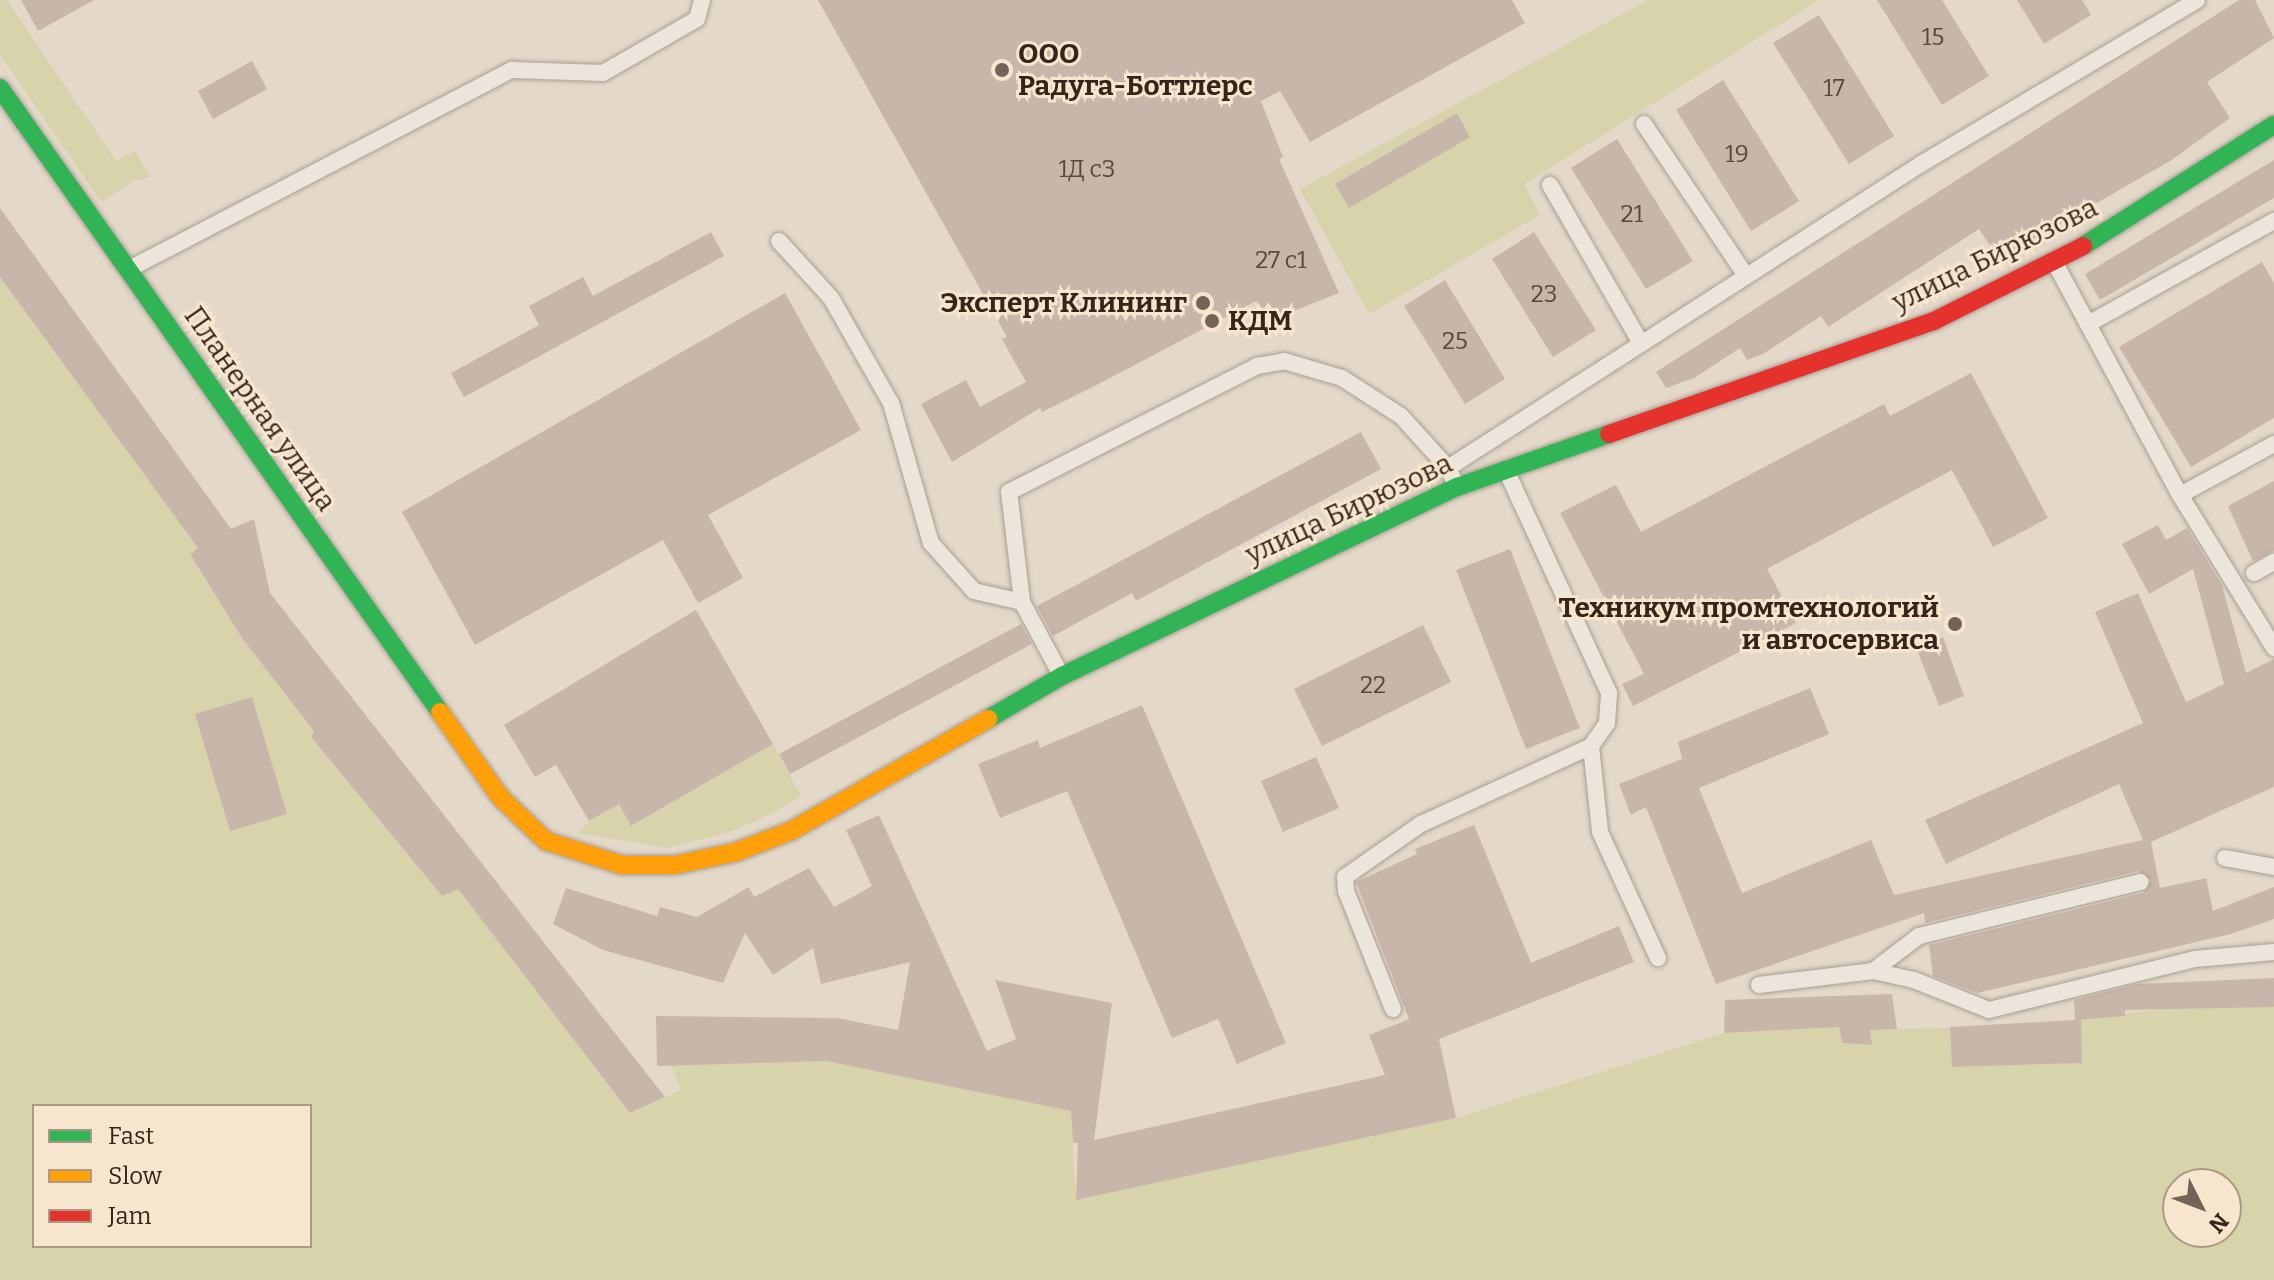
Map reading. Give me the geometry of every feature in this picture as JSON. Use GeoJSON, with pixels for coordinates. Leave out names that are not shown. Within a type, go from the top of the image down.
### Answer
{"type":"FeatureCollection","features":[{"type":"Feature","properties":{"kind":"main road","name":"Планерная улица"},"geometry":{"type":"LineString","coordinates":[[0,88],[474,762]]}},
{"type":"Feature","properties":{"kind":"main road","name":"улица Бирюзова"},"geometry":{"type":"LineString","coordinates":[[474,762],[501,798],[546,841],[622,865],[675,865],[736,852],[791,831],[1062,676],[1457,487],[1934,321],[2055,263],[2274,125]]}},
{"type":"Feature","properties":{"kind":"lane"},"geometry":{"type":"LineString","coordinates":[[127,270],[200,227],[512,70],[603,73],[697,19],[702,0]]}},
{"type":"Feature","properties":{"kind":"lane"},"geometry":{"type":"LineString","coordinates":[[1448,468],[1921,164],[2197,0]]}},
{"type":"Feature","properties":{"kind":"lane"},"geometry":{"type":"LineString","coordinates":[[1644,124],[1746,276]]}},
{"type":"Feature","properties":{"kind":"lane"},"geometry":{"type":"LineString","coordinates":[[1550,185],[1641,343]]}},
{"type":"Feature","properties":{"kind":"lane"},"geometry":{"type":"LineString","coordinates":[[2088,324],[2274,221]]}},
{"type":"Feature","properties":{"kind":"lane"},"geometry":{"type":"LineString","coordinates":[[779,241],[831,298],[891,403],[931,543],[974,591],[1022,602]]}},
{"type":"Feature","properties":{"kind":"lane"},"geometry":{"type":"LineString","coordinates":[[2055,263],[2180,495],[2274,648]]}},
{"type":"Feature","properties":{"kind":"lane"},"geometry":{"type":"LineString","coordinates":[[1062,676],[1022,602],[1009,492],[1257,366],[1284,361],[1342,378],[1401,416],[1448,468],[1457,487]]}},
{"type":"Feature","properties":{"kind":"lane"},"geometry":{"type":"LineString","coordinates":[[2180,495],[2274,444]]}},
{"type":"Feature","properties":{"kind":"lane"},"geometry":{"type":"LineString","coordinates":[[1393,1009],[1346,891],[1345,877],[1421,824],[1591,746],[1607,723],[1609,693],[1506,470]]}},
{"type":"Feature","properties":{"kind":"lane"},"geometry":{"type":"LineString","coordinates":[[2254,573],[2274,562]]}},
{"type":"Feature","properties":{"kind":"lane"},"geometry":{"type":"LineString","coordinates":[[1591,746],[1600,832],[1658,958]]}},
{"type":"Feature","properties":{"kind":"lane"},"geometry":{"type":"LineString","coordinates":[[2225,858],[2274,867]]}},
{"type":"Feature","properties":{"kind":"lane"},"geometry":{"type":"LineString","coordinates":[[1873,971],[1919,936],[2140,882]]}},
{"type":"Feature","properties":{"kind":"lane"},"geometry":{"type":"LineString","coordinates":[[1759,985],[1873,971],[1914,980],[1989,1010],[2195,959],[2274,952]]}},
{"type":"Feature","properties":{"kind":"shaded area"},"geometry":{"type":"Polygon","coordinates":[[[0,0],[7,0],[116,161],[135,151],[150,177],[133,181],[103,201],[97,196],[0,55],[0,0]]]}},
{"type":"Feature","properties":{"kind":"shaded area"},"geometry":{"type":"Polygon","coordinates":[[[1648,0],[1819,0],[1524,184],[1540,215],[1369,314],[1300,189],[1648,0]]]}},
{"type":"Feature","properties":{"kind":"shaded area"},"geometry":{"type":"Polygon","coordinates":[[[0,277],[198,548],[190,554],[242,638],[314,731],[311,737],[442,896],[458,889],[630,1113],[681,1090],[671,1065],[826,1061],[1071,1111],[1076,1200],[1456,1118],[1724,1033],[1839,1027],[1842,1043],[1871,1045],[1870,1030],[1950,1028],[1952,1067],[2081,1063],[2081,1019],[2164,1009],[2274,1007],[2274,1280],[0,1280],[0,277]]]}},
{"type":"Feature","properties":{"kind":"shaded area"},"geometry":{"type":"Polygon","coordinates":[[[773,744],[801,796],[773,813],[729,832],[668,848],[579,833],[589,821],[619,804],[632,826],[773,744]]]}},
{"type":"Feature","properties":{"kind":"building"},"geometry":{"type":"Polygon","coordinates":[[[21,0],[94,0],[38,31],[21,0]]]}},
{"type":"Feature","properties":{"kind":"building"},"geometry":{"type":"Polygon","coordinates":[[[818,0],[1512,0],[1525,23],[1310,142],[1280,91],[1261,101],[1283,157],[1279,159],[1339,293],[1271,320],[1256,301],[1093,387],[1042,412],[1040,408],[952,462],[921,404],[966,380],[980,407],[1026,382],[1002,339],[1007,337],[818,0]]]}},
{"type":"Feature","properties":{"kind":"building"},"geometry":{"type":"Polygon","coordinates":[[[1877,0],[1942,0],[1989,76],[1942,105],[1877,0]]]}},
{"type":"Feature","properties":{"kind":"building"},"geometry":{"type":"Polygon","coordinates":[[[2017,0],[2082,0],[2091,15],[2044,44],[2017,0]]]}},
{"type":"Feature","properties":{"kind":"building"},"geometry":{"type":"Polygon","coordinates":[[[2239,0],[2255,0],[2274,38],[2207,82],[2230,118],[2170,161],[1999,259],[1979,229],[1828,327],[1821,316],[1763,354],[1747,360],[1740,348],[1694,378],[1666,388],[1656,372],[2239,0]]]}},
{"type":"Feature","properties":{"kind":"building"},"geometry":{"type":"Polygon","coordinates":[[[1819,15],[1894,136],[1849,164],[1773,43],[1819,15]]]}},
{"type":"Feature","properties":{"kind":"building"},"geometry":{"type":"Polygon","coordinates":[[[252,61],[267,89],[213,119],[198,91],[252,61]]]}},
{"type":"Feature","properties":{"kind":"building"},"geometry":{"type":"Polygon","coordinates":[[[1723,80],[1799,201],[1751,231],[1676,110],[1723,80]]]}},
{"type":"Feature","properties":{"kind":"building"},"geometry":{"type":"Polygon","coordinates":[[[1457,113],[1470,137],[1349,208],[1335,184],[1457,113]]]}},
{"type":"Feature","properties":{"kind":"building"},"geometry":{"type":"Polygon","coordinates":[[[1617,139],[1693,261],[1646,289],[1571,168],[1617,139]]]}},
{"type":"Feature","properties":{"kind":"building"},"geometry":{"type":"Polygon","coordinates":[[[2274,160],[2274,198],[2100,300],[2085,274],[2274,160]]]}},
{"type":"Feature","properties":{"kind":"building"},"geometry":{"type":"Polygon","coordinates":[[[0,208],[231,529],[254,519],[270,593],[665,1097],[630,1113],[458,889],[442,896],[311,737],[314,731],[242,638],[190,554],[198,548],[0,277],[0,208]]]}},
{"type":"Feature","properties":{"kind":"building"},"geometry":{"type":"Polygon","coordinates":[[[711,232],[724,256],[464,397],[451,373],[539,325],[529,306],[583,277],[593,296],[711,232]]]}},
{"type":"Feature","properties":{"kind":"building"},"geometry":{"type":"Polygon","coordinates":[[[1534,232],[1596,330],[1553,357],[1492,259],[1534,232]]]}},
{"type":"Feature","properties":{"kind":"building"},"geometry":{"type":"Polygon","coordinates":[[[2262,262],[2274,283],[2274,418],[2191,467],[2119,347],[2262,262]]]}},
{"type":"Feature","properties":{"kind":"building"},"geometry":{"type":"Polygon","coordinates":[[[1445,280],[1505,379],[1465,404],[1404,306],[1445,280]]]}},
{"type":"Feature","properties":{"kind":"building"},"geometry":{"type":"Polygon","coordinates":[[[785,293],[861,430],[708,515],[743,578],[698,603],[663,540],[475,645],[402,512],[785,293]]]}},
{"type":"Feature","properties":{"kind":"building"},"geometry":{"type":"Polygon","coordinates":[[[1971,373],[2048,518],[1993,547],[1952,470],[1767,569],[1796,623],[1633,706],[1622,684],[1644,674],[1560,513],[1616,485],[1641,532],[1884,404],[1890,416],[1971,373]]]}},
{"type":"Feature","properties":{"kind":"building"},"geometry":{"type":"Polygon","coordinates":[[[1361,432],[1381,469],[1136,601],[1132,593],[1053,636],[1037,606],[1361,432]]]}},
{"type":"Feature","properties":{"kind":"building"},"geometry":{"type":"Polygon","coordinates":[[[2274,481],[2274,551],[2253,561],[2228,506],[2274,481]]]}},
{"type":"Feature","properties":{"kind":"building"},"geometry":{"type":"Polygon","coordinates":[[[2158,525],[2166,540],[2187,528],[2222,585],[2246,673],[2274,659],[2274,787],[2151,842],[2160,888],[2206,878],[2213,911],[2274,887],[2274,919],[2231,934],[1977,993],[1933,976],[1929,945],[2143,893],[2151,880],[2138,871],[1925,923],[1924,913],[1716,984],[1646,807],[1631,815],[1619,784],[1682,759],[1678,742],[1810,688],[1829,734],[1699,788],[1742,893],[1871,840],[1894,895],[2143,840],[2119,784],[1946,864],[1925,820],[2143,723],[2095,612],[2138,593],[2186,702],[2224,684],[2193,569],[2149,594],[2122,544],[2158,525]]]}},
{"type":"Feature","properties":{"kind":"building"},"geometry":{"type":"Polygon","coordinates":[[[1510,549],[1580,728],[1526,749],[1456,570],[1510,549]]]}},
{"type":"Feature","properties":{"kind":"building"},"geometry":{"type":"Polygon","coordinates":[[[696,610],[773,744],[631,826],[619,804],[589,821],[556,765],[535,777],[504,725],[696,610]]]}},
{"type":"Feature","properties":{"kind":"building"},"geometry":{"type":"Polygon","coordinates":[[[1021,624],[1032,644],[790,774],[779,754],[1021,624]]]}},
{"type":"Feature","properties":{"kind":"building"},"geometry":{"type":"Polygon","coordinates":[[[1423,625],[1451,682],[1322,746],[1294,689],[1423,625]]]}},
{"type":"Feature","properties":{"kind":"building"},"geometry":{"type":"Polygon","coordinates":[[[1943,637],[1964,696],[1939,706],[1916,647],[1943,637]]]}},
{"type":"Feature","properties":{"kind":"building"},"geometry":{"type":"Polygon","coordinates":[[[252,697],[287,814],[230,831],[195,714],[252,697]]]}},
{"type":"Feature","properties":{"kind":"building"},"geometry":{"type":"Polygon","coordinates":[[[1142,705],[1286,1043],[1237,1064],[1218,1019],[1172,1038],[1067,791],[1000,818],[978,764],[1038,740],[1040,748],[1142,705]]]}},
{"type":"Feature","properties":{"kind":"building"},"geometry":{"type":"Polygon","coordinates":[[[1316,757],[1339,808],[1283,832],[1261,781],[1316,757]]]}},
{"type":"Feature","properties":{"kind":"building"},"geometry":{"type":"Polygon","coordinates":[[[879,815],[987,1051],[1016,1039],[995,980],[1112,1003],[1094,1140],[1385,1075],[1369,1035],[1409,1019],[1356,882],[1417,854],[1415,849],[1474,825],[1531,963],[1619,926],[1634,962],[1439,1039],[1456,1118],[1076,1200],[1078,1143],[1073,1143],[1071,1111],[826,1061],[657,1066],[656,1016],[837,1018],[898,1030],[910,962],[821,984],[813,948],[773,975],[745,933],[723,983],[603,950],[553,924],[566,888],[657,916],[660,907],[697,917],[749,887],[754,897],[809,868],[834,907],[872,886],[846,830],[879,815]]]}},
{"type":"Feature","properties":{"kind":"building"},"geometry":{"type":"Polygon","coordinates":[[[2274,978],[2274,1007],[2125,1010],[2125,1016],[2076,1020],[2081,1020],[2082,1063],[1952,1067],[1950,1027],[2075,1020],[2074,1000],[2138,984],[2274,978]]]}},
{"type":"Feature","properties":{"kind":"building"},"geometry":{"type":"Polygon","coordinates":[[[1892,994],[1897,1029],[1870,1030],[1872,1045],[1842,1043],[1839,1027],[1724,1033],[1725,1000],[1892,994]]]}},
{"type":"Feature","properties":{"kind":"traffic: fast"},"geometry":{"type":"LineString","coordinates":[[0,88],[440,712]]}},
{"type":"Feature","properties":{"kind":"traffic: fast"},"geometry":{"type":"LineString","coordinates":[[2083,246],[2274,125]]}},
{"type":"Feature","properties":{"kind":"traffic: fast"},"geometry":{"type":"LineString","coordinates":[[988,719],[1062,676],[1457,487],[1609,434]]}},
{"type":"Feature","properties":{"kind":"traffic: slow"},"geometry":{"type":"LineString","coordinates":[[440,712],[501,798],[546,841],[622,865],[675,865],[736,852],[791,831],[988,719]]}},
{"type":"Feature","properties":{"kind":"traffic: jam"},"geometry":{"type":"LineString","coordinates":[[1609,434],[1934,321],[2083,246]]}},
{"type":"Feature","properties":{"kind":"place","name":"ООО Радуга-Боттлерс"},"geometry":{"type":"Point","coordinates":[1002,70]}},
{"type":"Feature","properties":{"kind":"place","name":"Эксперт Клининг"},"geometry":{"type":"Point","coordinates":[1203,303]}},
{"type":"Feature","properties":{"kind":"place","name":"КДМ"},"geometry":{"type":"Point","coordinates":[1212,321]}},
{"type":"Feature","properties":{"kind":"place","name":"Техникум промтехнологий и автосервиса"},"geometry":{"type":"Point","coordinates":[1955,624]}}]}
